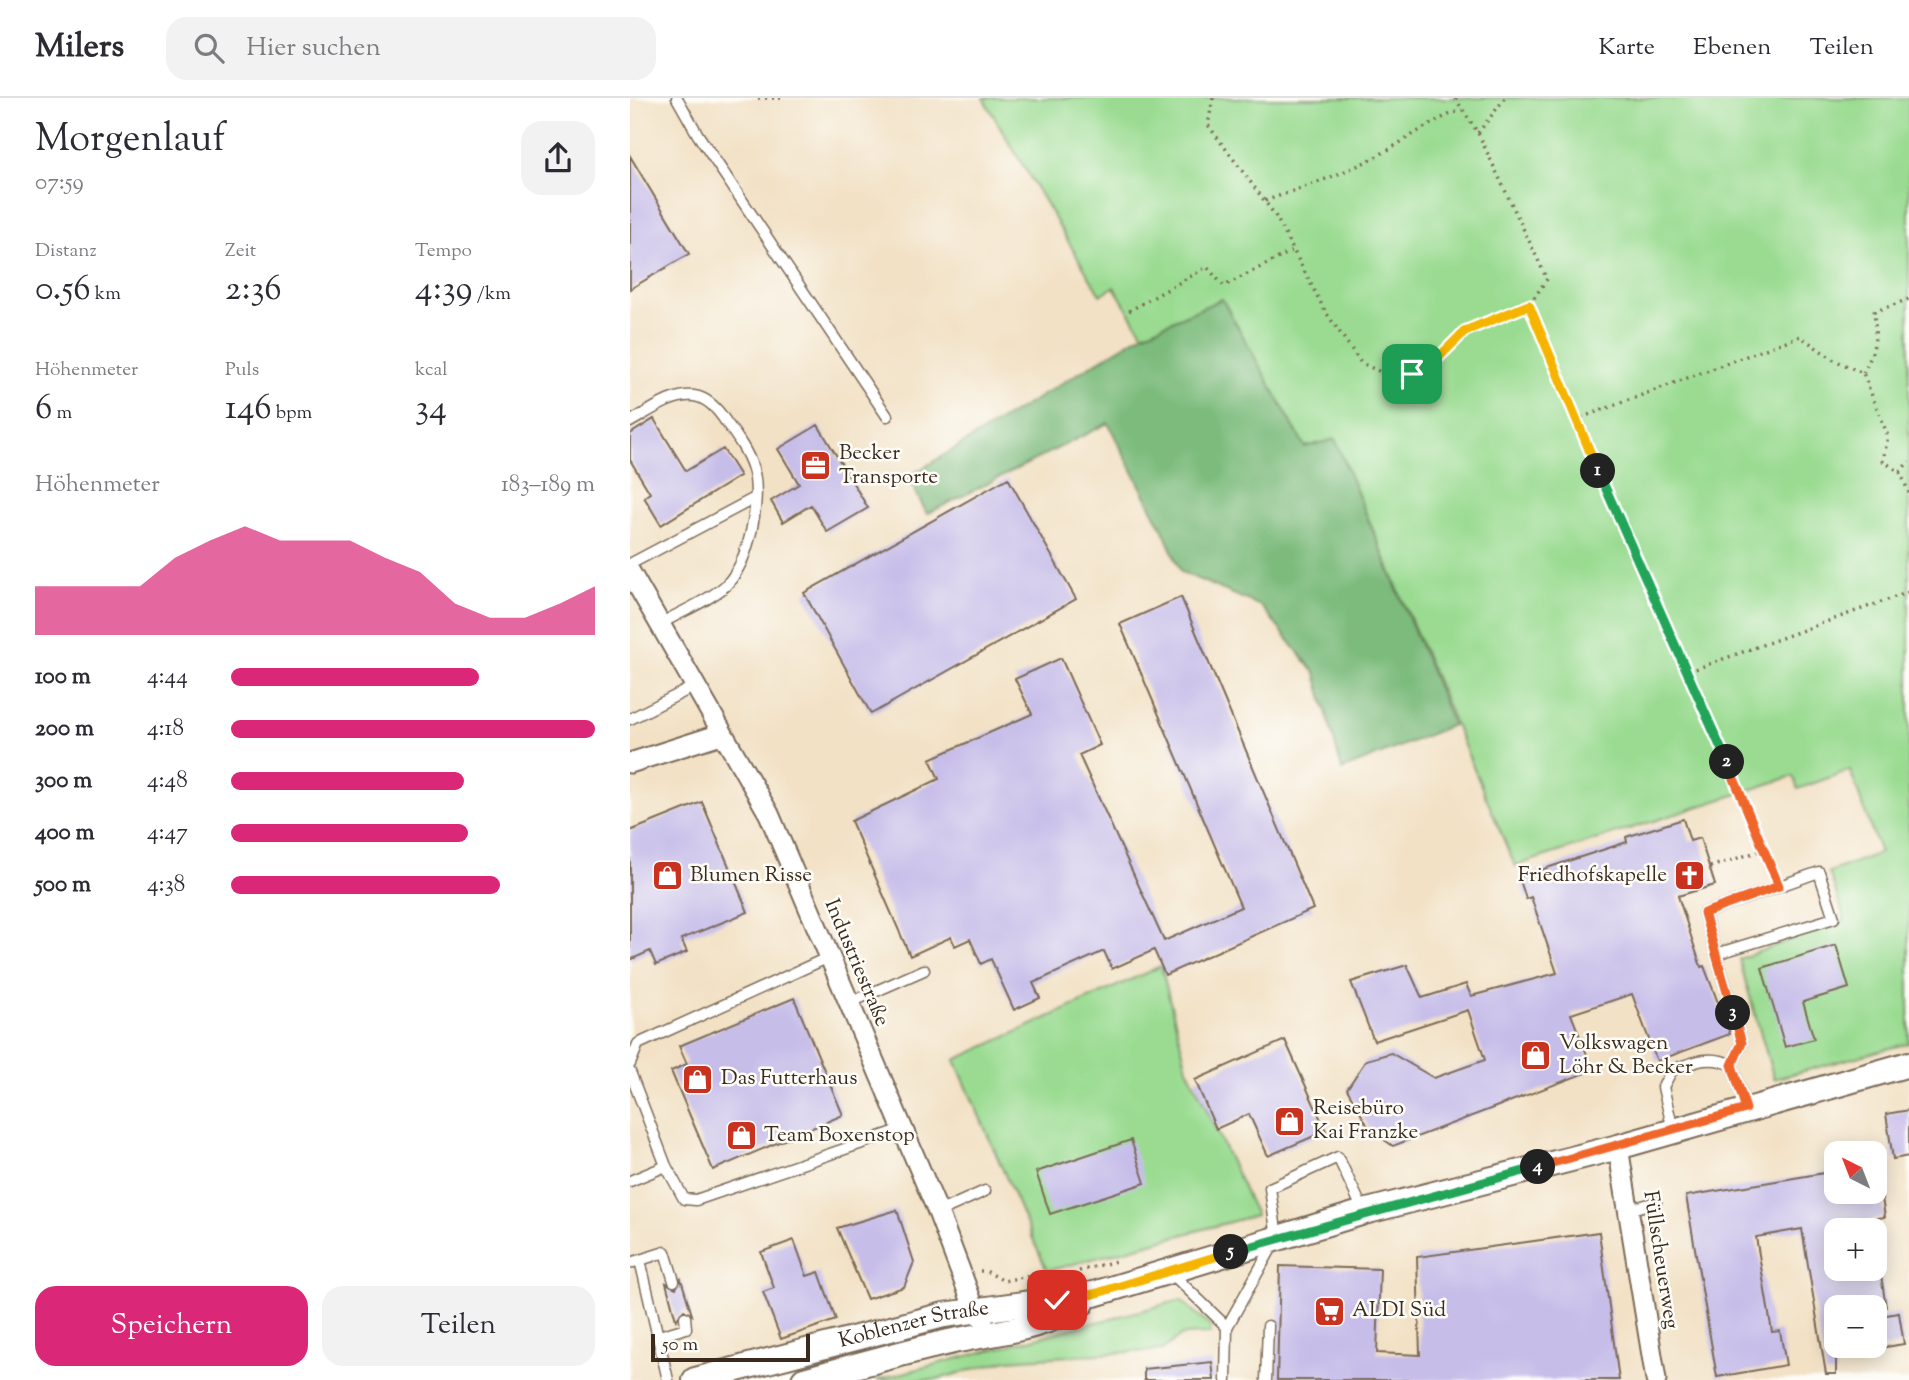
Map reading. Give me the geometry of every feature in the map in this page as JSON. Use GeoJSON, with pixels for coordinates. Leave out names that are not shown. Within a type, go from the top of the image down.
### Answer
{"type":"FeatureCollection","features":[{"type":"Feature","properties":{"kind":"street","name":"Industriestraße"},"geometry":{"type":"LineString","coordinates":[[630,572],[769,814],[938,1212],[975,1310]]}},
{"type":"Feature","properties":{"kind":"street"},"geometry":{"type":"LineString","coordinates":[[630,763],[722,734]]}},
{"type":"Feature","properties":{"kind":"street","name":"Koblenzer Straße"},"geometry":{"type":"LineString","coordinates":[[695,1380],[741,1374],[921,1321],[975,1310],[1094,1294],[1364,1212],[1618,1147],[1909,1064]]}},
{"type":"Feature","properties":{"kind":"street","name":"Füllscheuerweg"},"geometry":{"type":"LineString","coordinates":[[1618,1147],[1656,1380]]}},
{"type":"Feature","properties":{"kind":"street","name":"Koblenzer Straße"},"geometry":{"type":"LineString","coordinates":[[804,1380],[942,1344],[1014,1331],[1055,1317],[1094,1294]]}},
{"type":"Feature","properties":{"kind":"street"},"geometry":{"type":"LineString","coordinates":[[942,1344],[969,1325],[975,1310],[987,1322],[1014,1331]]}},
{"type":"Feature","properties":{"kind":"lane"},"geometry":{"type":"LineString","coordinates":[[677,98],[698,135],[887,416]]}},
{"type":"Feature","properties":{"kind":"lane"},"geometry":{"type":"LineString","coordinates":[[630,422],[680,397],[694,396],[707,400],[745,449],[757,487],[749,538],[738,568],[725,586],[660,624]]}},
{"type":"Feature","properties":{"kind":"lane"},"geometry":{"type":"LineString","coordinates":[[630,564],[755,498]]}},
{"type":"Feature","properties":{"kind":"lane"},"geometry":{"type":"LineString","coordinates":[[630,719],[695,686]]}},
{"type":"Feature","properties":{"kind":"lane"},"geometry":{"type":"LineString","coordinates":[[1716,954],[1834,918],[1819,872],[1704,913],[1742,1043],[1732,1065],[1746,1109]]}},
{"type":"Feature","properties":{"kind":"lane"},"geometry":{"type":"LineString","coordinates":[[630,1064],[639,1044],[829,957]]}},
{"type":"Feature","properties":{"kind":"lane"},"geometry":{"type":"LineString","coordinates":[[849,1003],[924,970]]}},
{"type":"Feature","properties":{"kind":"lane"},"geometry":{"type":"LineString","coordinates":[[1673,1131],[1663,1087],[1672,1070],[1701,1059],[1722,1060],[1732,1065]]}},
{"type":"Feature","properties":{"kind":"lane"},"geometry":{"type":"LineString","coordinates":[[630,1072],[666,1166],[684,1199],[696,1200],[903,1129]]}},
{"type":"Feature","properties":{"kind":"lane"},"geometry":{"type":"LineString","coordinates":[[1226,1380],[1227,1327],[1277,1238],[1270,1188],[1338,1157],[1364,1212]]}},
{"type":"Feature","properties":{"kind":"lane"},"geometry":{"type":"LineString","coordinates":[[630,1181],[666,1166]]}},
{"type":"Feature","properties":{"kind":"lane"},"geometry":{"type":"LineString","coordinates":[[938,1212],[985,1191]]}},
{"type":"Feature","properties":{"kind":"lane"},"geometry":{"type":"LineString","coordinates":[[1629,1210],[1656,1202]]}},
{"type":"Feature","properties":{"kind":"lane"},"geometry":{"type":"LineString","coordinates":[[668,1380],[659,1336],[635,1261],[665,1252],[674,1281]]}},
{"type":"Feature","properties":{"kind":"lane"},"geometry":{"type":"LineString","coordinates":[[1168,1270],[1227,1327]]}},
{"type":"Feature","properties":{"kind":"lane"},"geometry":{"type":"LineString","coordinates":[[659,1336],[686,1328],[685,1317]]}},
{"type":"Feature","properties":{"kind":"lane"},"geometry":{"type":"LineString","coordinates":[[1266,1380],[1268,1326]]}},
{"type":"Feature","properties":{"kind":"path"},"geometry":{"type":"LineString","coordinates":[[758,98],[786,98]]}},
{"type":"Feature","properties":{"kind":"path"},"geometry":{"type":"LineString","coordinates":[[1213,98],[1208,125],[1265,201],[1295,250],[1325,311],[1361,363],[1385,374],[1412,374],[1437,359],[1465,331],[1529,305],[1548,279],[1478,133],[1455,98]]}},
{"type":"Feature","properties":{"kind":"path"},"geometry":{"type":"LineString","coordinates":[[1478,133],[1505,98]]}},
{"type":"Feature","properties":{"kind":"path"},"geometry":{"type":"LineString","coordinates":[[1265,201],[1328,179],[1385,152],[1441,117],[1462,110]]}},
{"type":"Feature","properties":{"kind":"path"},"geometry":{"type":"LineString","coordinates":[[1129,311],[1207,267],[1224,286],[1295,250]]}},
{"type":"Feature","properties":{"kind":"path"},"geometry":{"type":"LineString","coordinates":[[1863,373],[1874,354],[1877,334],[1874,312],[1909,299]]}},
{"type":"Feature","properties":{"kind":"path"},"geometry":{"type":"LineString","coordinates":[[1529,305],[1575,420],[1766,849],[1779,886]]}},
{"type":"Feature","properties":{"kind":"path"},"geometry":{"type":"LineString","coordinates":[[1575,420],[1800,337],[1834,360],[1863,373],[1888,436],[1883,461],[1900,472],[1909,493]]}},
{"type":"Feature","properties":{"kind":"path"},"geometry":{"type":"LineString","coordinates":[[1900,472],[1909,461]]}},
{"type":"Feature","properties":{"kind":"path"},"geometry":{"type":"LineString","coordinates":[[1687,672],[1909,592]]}},
{"type":"Feature","properties":{"kind":"path"},"geometry":{"type":"LineString","coordinates":[[1710,867],[1766,849]]}},
{"type":"Feature","properties":{"kind":"path"},"geometry":{"type":"LineString","coordinates":[[1078,1272],[1118,1261]]}},
{"type":"Feature","properties":{"kind":"path"},"geometry":{"type":"LineString","coordinates":[[964,1278],[986,1271],[1004,1281],[1036,1274],[1051,1279]]}},
{"type":"Feature","properties":{"kind":"green space"},"geometry":{"type":"Polygon","coordinates":[[[983,98],[1909,98],[1909,1043],[1774,1079],[1739,959],[1845,920],[1829,872],[1880,853],[1850,770],[1798,789],[1793,776],[1515,866],[1335,440],[1305,447],[1222,299],[1143,334],[1114,287],[1100,295],[983,98]]]}},
{"type":"Feature","properties":{"kind":"green space"},"geometry":{"type":"Polygon","coordinates":[[[1222,299],[1305,447],[1335,439],[1453,725],[1342,770],[1316,674],[1261,606],[1181,572],[1163,530],[1108,423],[927,514],[908,477],[1143,334],[1222,299]]]}},
{"type":"Feature","properties":{"kind":"green space"},"geometry":{"type":"Polygon","coordinates":[[[1161,966],[1187,1068],[1256,1215],[1047,1271],[955,1060],[1161,966]]]}},
{"type":"Feature","properties":{"kind":"green space"},"geometry":{"type":"Polygon","coordinates":[[[1181,1300],[1210,1326],[1211,1334],[1182,1335],[1162,1350],[1007,1360],[934,1380],[876,1380],[1181,1300]]]}},
{"type":"Feature","properties":{"kind":"building"},"geometry":{"type":"Polygon","coordinates":[[[630,156],[689,254],[630,289],[630,156]]]}},
{"type":"Feature","properties":{"kind":"building"},"geometry":{"type":"Polygon","coordinates":[[[654,419],[686,471],[723,449],[740,476],[661,525],[644,497],[650,493],[630,460],[630,434],[654,419]]]}},
{"type":"Feature","properties":{"kind":"building","name":"Becker Transporte"},"geometry":{"type":"Polygon","coordinates":[[[818,425],[868,508],[827,532],[811,505],[783,522],[771,501],[799,484],[778,449],[818,425]]]}},
{"type":"Feature","properties":{"kind":"building"},"geometry":{"type":"Polygon","coordinates":[[[1008,478],[1076,599],[871,714],[804,593],[1008,478]]]}},
{"type":"Feature","properties":{"kind":"building"},"geometry":{"type":"Polygon","coordinates":[[[1181,597],[1313,909],[1165,975],[1154,950],[1112,969],[1104,951],[1033,983],[1040,998],[1014,1010],[991,959],[981,964],[970,939],[955,946],[951,937],[910,956],[851,821],[939,779],[930,759],[1032,714],[1015,679],[1061,658],[1100,745],[1079,755],[1164,941],[1241,907],[1120,624],[1181,597]]]}},
{"type":"Feature","properties":{"kind":"building"},"geometry":{"type":"Polygon","coordinates":[[[702,802],[748,912],[681,939],[687,952],[656,965],[650,951],[630,960],[630,831],[702,802]]]}},
{"type":"Feature","properties":{"kind":"building"},"geometry":{"type":"Polygon","coordinates":[[[1683,819],[1690,841],[1700,838],[1715,885],[1678,896],[1701,967],[1704,966],[1730,1034],[1657,1061],[1632,994],[1571,1014],[1593,1070],[1393,1146],[1370,1130],[1347,1089],[1366,1060],[1391,1053],[1434,1078],[1485,1060],[1468,1010],[1374,1041],[1351,982],[1407,965],[1422,998],[1466,984],[1471,996],[1557,973],[1531,897],[1526,899],[1519,877],[1627,842],[1626,837],[1683,819]]]}},
{"type":"Feature","properties":{"kind":"building"},"geometry":{"type":"Polygon","coordinates":[[[1836,945],[1849,988],[1803,1002],[1814,1039],[1785,1047],[1762,968],[1836,945]]]}},
{"type":"Feature","properties":{"kind":"building"},"geometry":{"type":"Polygon","coordinates":[[[794,998],[843,1115],[713,1170],[671,1071],[687,1064],[679,1046],[794,998]]]}},
{"type":"Feature","properties":{"kind":"building"},"geometry":{"type":"Polygon","coordinates":[[[1285,1040],[1326,1131],[1268,1156],[1249,1114],[1216,1129],[1195,1080],[1285,1040]]]}},
{"type":"Feature","properties":{"kind":"building"},"geometry":{"type":"Polygon","coordinates":[[[1909,1110],[1909,1156],[1893,1159],[1886,1114],[1909,1110]]]}},
{"type":"Feature","properties":{"kind":"building"},"geometry":{"type":"Polygon","coordinates":[[[1131,1140],[1145,1183],[1050,1214],[1036,1172],[1131,1140]]]}},
{"type":"Feature","properties":{"kind":"building"},"geometry":{"type":"Polygon","coordinates":[[[1824,1173],[1824,1204],[1883,1204],[1885,1217],[1824,1218],[1824,1281],[1882,1281],[1884,1295],[1824,1295],[1824,1358],[1836,1358],[1836,1374],[1826,1374],[1802,1229],[1756,1237],[1772,1332],[1780,1331],[1786,1365],[1717,1377],[1686,1196],[1824,1173]]]}},
{"type":"Feature","properties":{"kind":"building"},"geometry":{"type":"Polygon","coordinates":[[[897,1210],[914,1262],[904,1287],[867,1299],[837,1228],[897,1210]]]}},
{"type":"Feature","properties":{"kind":"building"},"geometry":{"type":"Polygon","coordinates":[[[1599,1232],[1619,1380],[1277,1380],[1280,1266],[1380,1269],[1377,1353],[1420,1355],[1417,1257],[1599,1232]]]}},
{"type":"Feature","properties":{"kind":"building"},"geometry":{"type":"Polygon","coordinates":[[[794,1240],[807,1276],[819,1272],[836,1320],[781,1339],[763,1292],[774,1288],[761,1252],[794,1240]]]}},
{"type":"Feature","properties":{"kind":"building"},"geometry":{"type":"Polygon","coordinates":[[[681,1279],[692,1315],[684,1310],[676,1320],[666,1283],[676,1288],[681,1279]]]}},
{"type":"Feature","properties":{"kind":"building"},"geometry":{"type":"Polygon","coordinates":[[[1899,1313],[1904,1344],[1887,1347],[1887,1315],[1899,1313]]]}},
{"type":"Feature","properties":{"kind":"building"},"geometry":{"type":"Polygon","coordinates":[[[1212,1362],[1214,1380],[1144,1380],[1144,1369],[1212,1362]]]}},
{"type":"Feature","properties":{"kind":"place","name":"Becker Transporte"},"geometry":{"type":"Point","coordinates":[816,466]}},
{"type":"Feature","properties":{"kind":"place","name":"Blumen Risse"},"geometry":{"type":"Point","coordinates":[667,876]}},
{"type":"Feature","properties":{"kind":"place","name":"Friedhofskapelle"},"geometry":{"type":"Point","coordinates":[1690,876]}},
{"type":"Feature","properties":{"kind":"place","name":"Volkswagen Löhr & Becker"},"geometry":{"type":"Point","coordinates":[1536,1056]}},
{"type":"Feature","properties":{"kind":"place","name":"Das Futterhaus"},"geometry":{"type":"Point","coordinates":[698,1079]}},
{"type":"Feature","properties":{"kind":"place","name":"Reisebüro Kai Franzke"},"geometry":{"type":"Point","coordinates":[1290,1121]}},
{"type":"Feature","properties":{"kind":"place","name":"Team Boxenstop"},"geometry":{"type":"Point","coordinates":[741,1136]}},
{"type":"Feature","properties":{"kind":"place","name":"ALDI Süd"},"geometry":{"type":"Point","coordinates":[1329,1311]}},
{"type":"Feature","properties":{"kind":"route"},"geometry":{"type":"LineString","coordinates":[[1057,1300],[1120,1287],[1168,1270],[1364,1212],[1618,1147],[1746,1109],[1732,1065],[1742,1043],[1704,913],[1779,886],[1766,849],[1575,420],[1529,305],[1496,316],[1465,331],[1437,359],[1412,374]]}}]}
